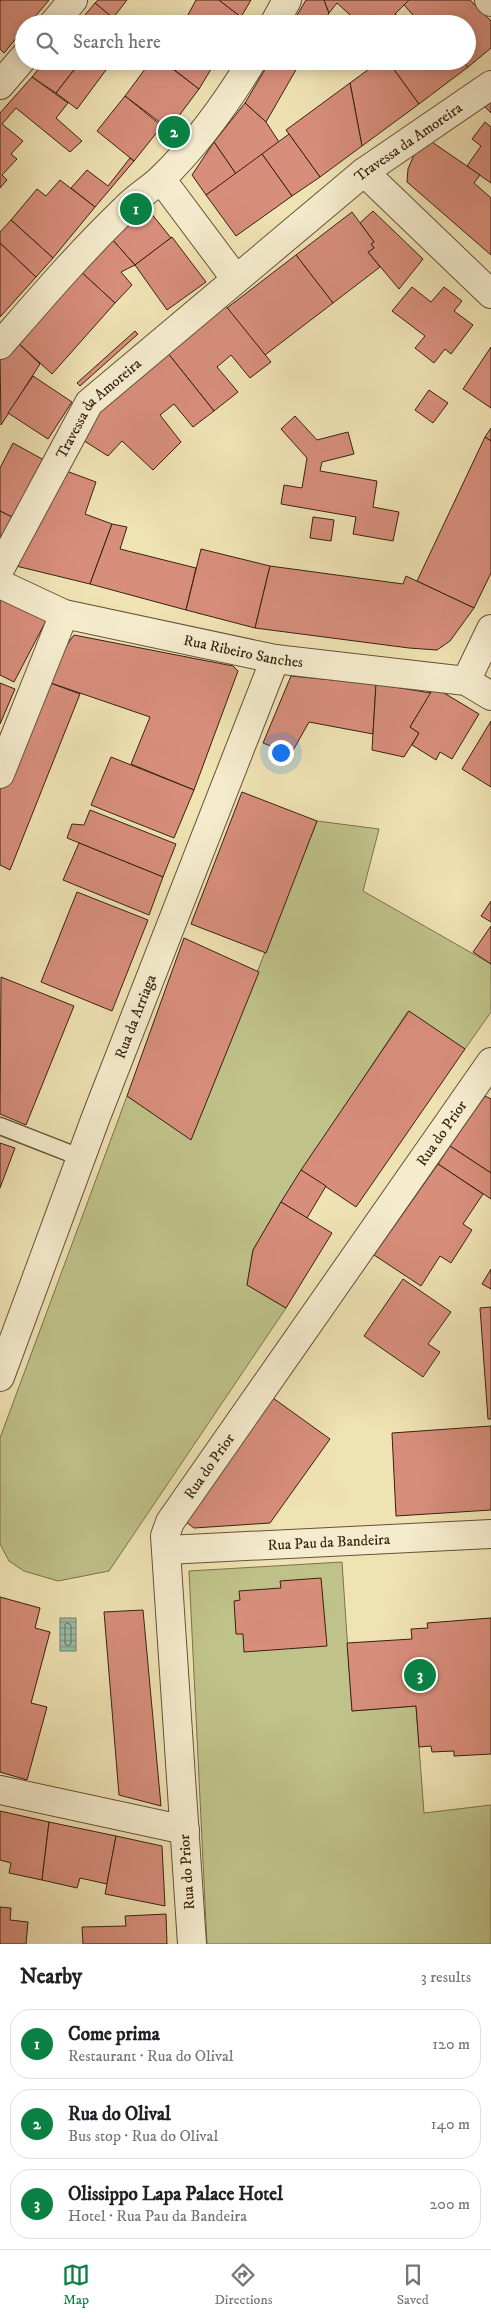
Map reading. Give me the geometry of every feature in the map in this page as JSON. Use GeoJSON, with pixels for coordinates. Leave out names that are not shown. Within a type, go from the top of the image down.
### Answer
{"type":"FeatureCollection","features":[{"type":"Feature","properties":{"kind":"street"},"geometry":{"type":"LineString","coordinates":[[60,15],[73,0]]}},
{"type":"Feature","properties":{"kind":"street"},"geometry":{"type":"LineString","coordinates":[[279,15],[287,0]]}},
{"type":"Feature","properties":{"kind":"street"},"geometry":{"type":"LineString","coordinates":[[0,84],[15,67]]}},
{"type":"Feature","properties":{"kind":"street"},"geometry":{"type":"LineString","coordinates":[[0,345],[66,268],[128,206],[161,179],[228,101],[247,70]]}},
{"type":"Feature","properties":{"kind":"street","name":"Travessa da Amoreira"},"geometry":{"type":"LineString","coordinates":[[0,569],[89,403],[235,278],[364,172],[491,85]]}},
{"type":"Feature","properties":{"kind":"street"},"geometry":{"type":"LineString","coordinates":[[364,172],[491,294]]}},
{"type":"Feature","properties":{"kind":"street"},"geometry":{"type":"LineString","coordinates":[[161,179],[235,278]]}},
{"type":"Feature","properties":{"kind":"street","name":"Rua Ribeiro Sanches"},"geometry":{"type":"LineString","coordinates":[[0,584],[64,614],[275,659],[466,681],[491,696]]}},
{"type":"Feature","properties":{"kind":"street"},"geometry":{"type":"LineString","coordinates":[[0,774],[64,614]]}},
{"type":"Feature","properties":{"kind":"street"},"geometry":{"type":"LineString","coordinates":[[466,681],[491,629]]}},
{"type":"Feature","properties":{"kind":"street","name":"Rua da Arriaga"},"geometry":{"type":"LineString","coordinates":[[0,1377],[82,1158],[275,659]]}},
{"type":"Feature","properties":{"kind":"street","name":"Rua do Prior"},"geometry":{"type":"LineString","coordinates":[[192,1944],[165,1536],[170,1522],[491,1062]]}},
{"type":"Feature","properties":{"kind":"street","name":"Rua Pau da Bandeira"},"geometry":{"type":"LineString","coordinates":[[167,1550],[491,1534]]}},
{"type":"Feature","properties":{"kind":"street"},"geometry":{"type":"LineString","coordinates":[[0,1790],[185,1830]]}},
{"type":"Feature","properties":{"kind":"lane"},"geometry":{"type":"LineString","coordinates":[[0,1126],[82,1158]]}},
{"type":"Feature","properties":{"kind":"green space"},"geometry":{"type":"Polygon","coordinates":[[[317,821],[379,829],[363,891],[491,964],[491,1012],[465,1049],[408,1011],[281,1202],[253,1250],[247,1285],[286,1308],[109,1571],[58,1581],[24,1571],[9,1561],[0,1544],[0,1438],[127,1096],[191,1139],[317,821]]]}},
{"type":"Feature","properties":{"kind":"green space"},"geometry":{"type":"Polygon","coordinates":[[[342,1562],[352,1711],[416,1706],[424,1813],[491,1805],[491,1944],[207,1944],[189,1571],[342,1562]]]}},
{"type":"Feature","properties":{"kind":"water"},"geometry":{"type":"Polygon","coordinates":[[[60,1618],[76,1618],[76,1651],[60,1651],[60,1618]]]}},
{"type":"Feature","properties":{"kind":"building"},"geometry":{"type":"Polygon","coordinates":[[[0,0],[49,0],[36,15],[15,15],[15,40],[4,53],[0,49],[0,0]]]}},
{"type":"Feature","properties":{"kind":"building"},"geometry":{"type":"Polygon","coordinates":[[[98,0],[127,0],[115,15],[109,15],[95,3],[98,0]]]}},
{"type":"Feature","properties":{"kind":"building"},"geometry":{"type":"Polygon","coordinates":[[[196,0],[219,0],[238,15],[188,15],[196,0]]]}},
{"type":"Feature","properties":{"kind":"building"},"geometry":{"type":"Polygon","coordinates":[[[219,0],[251,0],[242,15],[238,15],[219,0]]]}},
{"type":"Feature","properties":{"kind":"building"},"geometry":{"type":"Polygon","coordinates":[[[306,0],[324,0],[329,13],[328,15],[297,15],[306,0]]]}},
{"type":"Feature","properties":{"kind":"building"},"geometry":{"type":"Polygon","coordinates":[[[324,0],[409,0],[395,14],[396,15],[350,15],[337,3],[329,13],[324,0]]]}},
{"type":"Feature","properties":{"kind":"building"},"geometry":{"type":"Polygon","coordinates":[[[409,0],[470,0],[491,21],[491,48],[476,60],[476,15],[413,15],[404,5],[409,0]]]}},
{"type":"Feature","properties":{"kind":"building"},"geometry":{"type":"Polygon","coordinates":[[[95,3],[109,15],[85,15],[95,3]]]}},
{"type":"Feature","properties":{"kind":"building"},"geometry":{"type":"Polygon","coordinates":[[[38,70],[74,70],[56,93],[32,77],[38,70]]]}},
{"type":"Feature","properties":{"kind":"building"},"geometry":{"type":"Polygon","coordinates":[[[74,70],[106,70],[77,109],[56,93],[74,70]]]}},
{"type":"Feature","properties":{"kind":"building"},"geometry":{"type":"Polygon","coordinates":[[[144,70],[174,70],[199,89],[169,129],[125,96],[144,70]]]}},
{"type":"Feature","properties":{"kind":"building"},"geometry":{"type":"Polygon","coordinates":[[[175,70],[211,70],[199,89],[175,70]]]}},
{"type":"Feature","properties":{"kind":"building"},"geometry":{"type":"Polygon","coordinates":[[[265,70],[296,70],[266,122],[245,103],[265,70]]]}},
{"type":"Feature","properties":{"kind":"building"},"geometry":{"type":"Polygon","coordinates":[[[368,70],[394,70],[419,104],[362,146],[350,83],[368,70]]]}},
{"type":"Feature","properties":{"kind":"building"},"geometry":{"type":"Polygon","coordinates":[[[394,70],[464,70],[419,104],[394,70]]]}},
{"type":"Feature","properties":{"kind":"building"},"geometry":{"type":"Polygon","coordinates":[[[32,77],[68,103],[56,118],[82,141],[70,152],[16,108],[2,124],[23,141],[11,154],[17,159],[2,175],[7,180],[0,188],[0,113],[32,77]]]}},
{"type":"Feature","properties":{"kind":"building"},"geometry":{"type":"Polygon","coordinates":[[[350,83],[362,146],[320,177],[286,130],[350,83]]]}},
{"type":"Feature","properties":{"kind":"building"},"geometry":{"type":"Polygon","coordinates":[[[125,96],[162,126],[134,161],[97,131],[125,96]]]}},
{"type":"Feature","properties":{"kind":"building"},"geometry":{"type":"Polygon","coordinates":[[[491,99],[491,113],[483,105],[491,99]]]}},
{"type":"Feature","properties":{"kind":"building"},"geometry":{"type":"Polygon","coordinates":[[[245,103],[266,122],[279,142],[236,174],[214,142],[245,103]]]}},
{"type":"Feature","properties":{"kind":"building"},"geometry":{"type":"Polygon","coordinates":[[[485,122],[491,127],[491,183],[467,166],[481,146],[472,139],[485,122]]]}},
{"type":"Feature","properties":{"kind":"building"},"geometry":{"type":"Polygon","coordinates":[[[289,134],[320,177],[292,196],[262,154],[289,134]]]}},
{"type":"Feature","properties":{"kind":"building"},"geometry":{"type":"Polygon","coordinates":[[[214,142],[236,174],[206,195],[192,175],[214,142]]]}},
{"type":"Feature","properties":{"kind":"building"},"geometry":{"type":"Polygon","coordinates":[[[432,142],[480,175],[474,183],[491,198],[491,255],[407,182],[408,169],[414,155],[432,142]]]}},
{"type":"Feature","properties":{"kind":"building"},"geometry":{"type":"Polygon","coordinates":[[[262,154],[292,196],[236,236],[206,195],[262,154]]]}},
{"type":"Feature","properties":{"kind":"building"},"geometry":{"type":"Polygon","coordinates":[[[130,158],[134,161],[95,207],[71,188],[87,170],[108,186],[130,158]]]}},
{"type":"Feature","properties":{"kind":"building"},"geometry":{"type":"Polygon","coordinates":[[[60,180],[95,207],[53,258],[11,220],[37,189],[46,196],[60,180]]]}},
{"type":"Feature","properties":{"kind":"building"},"geometry":{"type":"Polygon","coordinates":[[[142,202],[171,238],[135,265],[110,237],[142,202]]]}},
{"type":"Feature","properties":{"kind":"building"},"geometry":{"type":"Polygon","coordinates":[[[373,211],[423,259],[399,289],[368,252],[374,248],[371,244],[374,242],[360,223],[373,211]]]}},
{"type":"Feature","properties":{"kind":"building"},"geometry":{"type":"Polygon","coordinates":[[[352,212],[374,242],[371,244],[374,248],[368,252],[380,267],[333,303],[296,255],[352,212]]]}},
{"type":"Feature","properties":{"kind":"building"},"geometry":{"type":"Polygon","coordinates":[[[11,220],[53,258],[36,277],[0,243],[0,232],[11,220]]]}},
{"type":"Feature","properties":{"kind":"building"},"geometry":{"type":"Polygon","coordinates":[[[110,237],[135,265],[121,272],[132,285],[115,303],[78,269],[110,237]]]}},
{"type":"Feature","properties":{"kind":"building"},"geometry":{"type":"Polygon","coordinates":[[[172,237],[206,282],[167,310],[135,265],[172,237]]]}},
{"type":"Feature","properties":{"kind":"building"},"geometry":{"type":"Polygon","coordinates":[[[0,243],[36,277],[0,317],[0,243]]]}},
{"type":"Feature","properties":{"kind":"building"},"geometry":{"type":"Polygon","coordinates":[[[296,255],[333,303],[265,355],[227,308],[296,255]]]}},
{"type":"Feature","properties":{"kind":"building"},"geometry":{"type":"Polygon","coordinates":[[[78,269],[115,303],[52,374],[14,339],[78,269]]]}},
{"type":"Feature","properties":{"kind":"building"},"geometry":{"type":"Polygon","coordinates":[[[412,287],[431,302],[444,287],[462,301],[454,311],[473,325],[451,354],[445,349],[434,363],[415,348],[425,336],[392,311],[412,287]]]}},
{"type":"Feature","properties":{"kind":"building"},"geometry":{"type":"Polygon","coordinates":[[[221,300],[271,362],[250,378],[231,355],[217,367],[238,392],[214,411],[163,347],[221,300]]]}},
{"type":"Feature","properties":{"kind":"building"},"geometry":{"type":"Polygon","coordinates":[[[135,331],[138,334],[80,386],[77,383],[135,331]]]}},
{"type":"Feature","properties":{"kind":"building"},"geometry":{"type":"Polygon","coordinates":[[[14,339],[40,364],[1,425],[0,356],[14,339]]]}},
{"type":"Feature","properties":{"kind":"building"},"geometry":{"type":"Polygon","coordinates":[[[163,347],[214,411],[193,427],[174,404],[160,415],[181,442],[153,470],[122,441],[108,456],[78,437],[99,402],[163,347]]]}},
{"type":"Feature","properties":{"kind":"building"},"geometry":{"type":"Polygon","coordinates":[[[491,347],[491,408],[463,389],[491,347]]]}},
{"type":"Feature","properties":{"kind":"building"},"geometry":{"type":"Polygon","coordinates":[[[33,376],[72,402],[48,439],[8,413],[33,376]]]}},
{"type":"Feature","properties":{"kind":"building"},"geometry":{"type":"Polygon","coordinates":[[[429,390],[448,403],[433,423],[415,410],[429,390]]]}},
{"type":"Feature","properties":{"kind":"building"},"geometry":{"type":"Polygon","coordinates":[[[295,416],[317,440],[348,432],[354,454],[322,462],[320,471],[377,481],[373,507],[399,512],[393,541],[353,534],[356,517],[281,504],[284,485],[302,488],[307,458],[281,429],[295,416]]]}},
{"type":"Feature","properties":{"kind":"building"},"geometry":{"type":"Polygon","coordinates":[[[491,428],[491,441],[485,437],[491,428]]]}},
{"type":"Feature","properties":{"kind":"building"},"geometry":{"type":"Polygon","coordinates":[[[485,437],[491,441],[491,573],[474,608],[417,581],[485,437]]]}},
{"type":"Feature","properties":{"kind":"building"},"geometry":{"type":"Polygon","coordinates":[[[13,443],[44,460],[12,517],[0,511],[0,468],[13,443]]]}},
{"type":"Feature","properties":{"kind":"building"},"geometry":{"type":"Polygon","coordinates":[[[61,469],[96,482],[85,514],[112,524],[90,584],[12,565],[61,469]]]}},
{"type":"Feature","properties":{"kind":"building"},"geometry":{"type":"Polygon","coordinates":[[[0,511],[12,517],[0,539],[0,511]]]}},
{"type":"Feature","properties":{"kind":"building"},"geometry":{"type":"Polygon","coordinates":[[[313,517],[334,520],[331,541],[310,538],[313,517]]]}},
{"type":"Feature","properties":{"kind":"building"},"geometry":{"type":"Polygon","coordinates":[[[112,524],[127,527],[120,549],[196,568],[186,610],[90,584],[112,524]]]}},
{"type":"Feature","properties":{"kind":"building"},"geometry":{"type":"Polygon","coordinates":[[[201,549],[270,566],[255,628],[186,610],[201,549]]]}},
{"type":"Feature","properties":{"kind":"building"},"geometry":{"type":"Polygon","coordinates":[[[270,566],[403,584],[406,576],[474,608],[450,641],[437,650],[255,628],[270,566]]]}},
{"type":"Feature","properties":{"kind":"building"},"geometry":{"type":"Polygon","coordinates":[[[0,597],[47,619],[14,682],[0,675],[0,597]]]}},
{"type":"Feature","properties":{"kind":"building"},"geometry":{"type":"Polygon","coordinates":[[[74,635],[233,666],[238,671],[194,790],[131,764],[150,717],[42,680],[74,635]]]}},
{"type":"Feature","properties":{"kind":"building"},"geometry":{"type":"Polygon","coordinates":[[[291,676],[376,684],[373,734],[309,722],[291,754],[263,743],[291,676]]]}},
{"type":"Feature","properties":{"kind":"building"},"geometry":{"type":"Polygon","coordinates":[[[42,680],[80,694],[10,870],[0,865],[0,785],[42,680]]]}},
{"type":"Feature","properties":{"kind":"building"},"geometry":{"type":"Polygon","coordinates":[[[0,683],[15,689],[0,724],[0,683]]]}},
{"type":"Feature","properties":{"kind":"building"},"geometry":{"type":"Polygon","coordinates":[[[376,684],[431,693],[410,727],[419,733],[404,757],[372,750],[376,684]]]}},
{"type":"Feature","properties":{"kind":"building"},"geometry":{"type":"Polygon","coordinates":[[[434,687],[479,714],[452,759],[440,752],[436,760],[412,745],[419,733],[410,727],[434,687]]]}},
{"type":"Feature","properties":{"kind":"building"},"geometry":{"type":"Polygon","coordinates":[[[491,721],[491,787],[462,769],[491,721]]]}},
{"type":"Feature","properties":{"kind":"building"},"geometry":{"type":"Polygon","coordinates":[[[111,757],[194,790],[174,838],[91,805],[111,757]]]}},
{"type":"Feature","properties":{"kind":"building"},"geometry":{"type":"Polygon","coordinates":[[[242,792],[317,821],[266,953],[191,924],[242,792]]]}},
{"type":"Feature","properties":{"kind":"building"},"geometry":{"type":"Polygon","coordinates":[[[90,810],[176,844],[163,877],[67,838],[72,824],[84,825],[90,810]]]}},
{"type":"Feature","properties":{"kind":"building"},"geometry":{"type":"Polygon","coordinates":[[[79,843],[163,877],[149,915],[63,880],[79,843]]]}},
{"type":"Feature","properties":{"kind":"building"},"geometry":{"type":"Polygon","coordinates":[[[77,892],[148,920],[112,1011],[41,982],[77,892]]]}},
{"type":"Feature","properties":{"kind":"building"},"geometry":{"type":"Polygon","coordinates":[[[491,901],[491,922],[481,916],[491,901]]]}},
{"type":"Feature","properties":{"kind":"building"},"geometry":{"type":"Polygon","coordinates":[[[491,926],[491,964],[473,952],[491,926]]]}},
{"type":"Feature","properties":{"kind":"building"},"geometry":{"type":"Polygon","coordinates":[[[184,938],[259,972],[191,1140],[127,1096],[184,938]]]}},
{"type":"Feature","properties":{"kind":"building"},"geometry":{"type":"Polygon","coordinates":[[[1,977],[74,1006],[26,1125],[0,1114],[1,977]]]}},
{"type":"Feature","properties":{"kind":"building"},"geometry":{"type":"Polygon","coordinates":[[[409,1011],[465,1049],[356,1207],[301,1170],[409,1011]]]}},
{"type":"Feature","properties":{"kind":"building"},"geometry":{"type":"Polygon","coordinates":[[[485,1096],[491,1099],[491,1173],[450,1146],[485,1096]]]}},
{"type":"Feature","properties":{"kind":"building"},"geometry":{"type":"Polygon","coordinates":[[[0,1143],[15,1148],[0,1188],[0,1143]]]}},
{"type":"Feature","properties":{"kind":"building"},"geometry":{"type":"Polygon","coordinates":[[[450,1146],[491,1173],[491,1199],[438,1164],[450,1146]]]}},
{"type":"Feature","properties":{"kind":"building"},"geometry":{"type":"Polygon","coordinates":[[[438,1164],[483,1194],[463,1224],[472,1230],[451,1263],[440,1256],[421,1286],[374,1255],[438,1164]]]}},
{"type":"Feature","properties":{"kind":"building"},"geometry":{"type":"Polygon","coordinates":[[[301,1170],[326,1186],[307,1218],[281,1202],[301,1170]]]}},
{"type":"Feature","properties":{"kind":"building"},"geometry":{"type":"Polygon","coordinates":[[[281,1202],[332,1233],[286,1308],[247,1285],[253,1250],[281,1202]]]}},
{"type":"Feature","properties":{"kind":"building"},"geometry":{"type":"Polygon","coordinates":[[[491,1269],[491,1289],[482,1284],[491,1269]]]}},
{"type":"Feature","properties":{"kind":"building"},"geometry":{"type":"Polygon","coordinates":[[[403,1279],[451,1312],[428,1344],[440,1352],[423,1377],[364,1336],[403,1279]]]}},
{"type":"Feature","properties":{"kind":"building"},"geometry":{"type":"Polygon","coordinates":[[[491,1307],[491,1419],[488,1419],[480,1308],[491,1307]]]}},
{"type":"Feature","properties":{"kind":"building"},"geometry":{"type":"Polygon","coordinates":[[[273,1398],[330,1439],[270,1523],[194,1528],[186,1522],[273,1398]]]}},
{"type":"Feature","properties":{"kind":"building"},"geometry":{"type":"Polygon","coordinates":[[[491,1426],[491,1510],[396,1516],[392,1433],[491,1426]]]}},
{"type":"Feature","properties":{"kind":"building"},"geometry":{"type":"Polygon","coordinates":[[[321,1578],[327,1646],[244,1652],[243,1634],[236,1634],[234,1601],[240,1600],[239,1591],[281,1588],[280,1581],[321,1578]]]}},
{"type":"Feature","properties":{"kind":"building"},"geometry":{"type":"Polygon","coordinates":[[[0,1597],[40,1608],[35,1628],[50,1632],[31,1703],[47,1707],[27,1780],[0,1772],[0,1597]]]}},
{"type":"Feature","properties":{"kind":"building"},"geometry":{"type":"Polygon","coordinates":[[[143,1610],[161,1806],[119,1795],[104,1612],[143,1610]]]}},
{"type":"Feature","properties":{"kind":"building"},"geometry":{"type":"Polygon","coordinates":[[[491,1618],[491,1754],[454,1756],[454,1751],[432,1752],[431,1746],[419,1747],[416,1706],[352,1711],[347,1643],[412,1639],[411,1629],[428,1628],[427,1623],[491,1618]]]}},
{"type":"Feature","properties":{"kind":"building"},"geometry":{"type":"Polygon","coordinates":[[[0,1811],[49,1822],[42,1880],[9,1873],[11,1863],[0,1860],[0,1811]]]}},
{"type":"Feature","properties":{"kind":"building"},"geometry":{"type":"Polygon","coordinates":[[[49,1822],[116,1836],[107,1884],[80,1878],[77,1888],[42,1880],[49,1822]]]}},
{"type":"Feature","properties":{"kind":"building"},"geometry":{"type":"Polygon","coordinates":[[[116,1836],[162,1846],[165,1906],[105,1894],[116,1836]]]}},
{"type":"Feature","properties":{"kind":"building"},"geometry":{"type":"Polygon","coordinates":[[[0,1907],[11,1908],[10,1920],[28,1922],[26,1944],[0,1944],[0,1907]]]}},
{"type":"Feature","properties":{"kind":"building"},"geometry":{"type":"Polygon","coordinates":[[[166,1914],[167,1944],[83,1944],[82,1927],[126,1926],[125,1916],[166,1914]]]}},
{"type":"Feature","properties":{"kind":"place","name":"Rua do Olival"},"geometry":{"type":"Point","coordinates":[174,132]}},
{"type":"Feature","properties":{"kind":"place","name":"Come prima"},"geometry":{"type":"Point","coordinates":[136,209]}},
{"type":"Feature","properties":{"kind":"place","name":"Olissippo Lapa Palace Hotel"},"geometry":{"type":"Point","coordinates":[420,1675]}}]}
